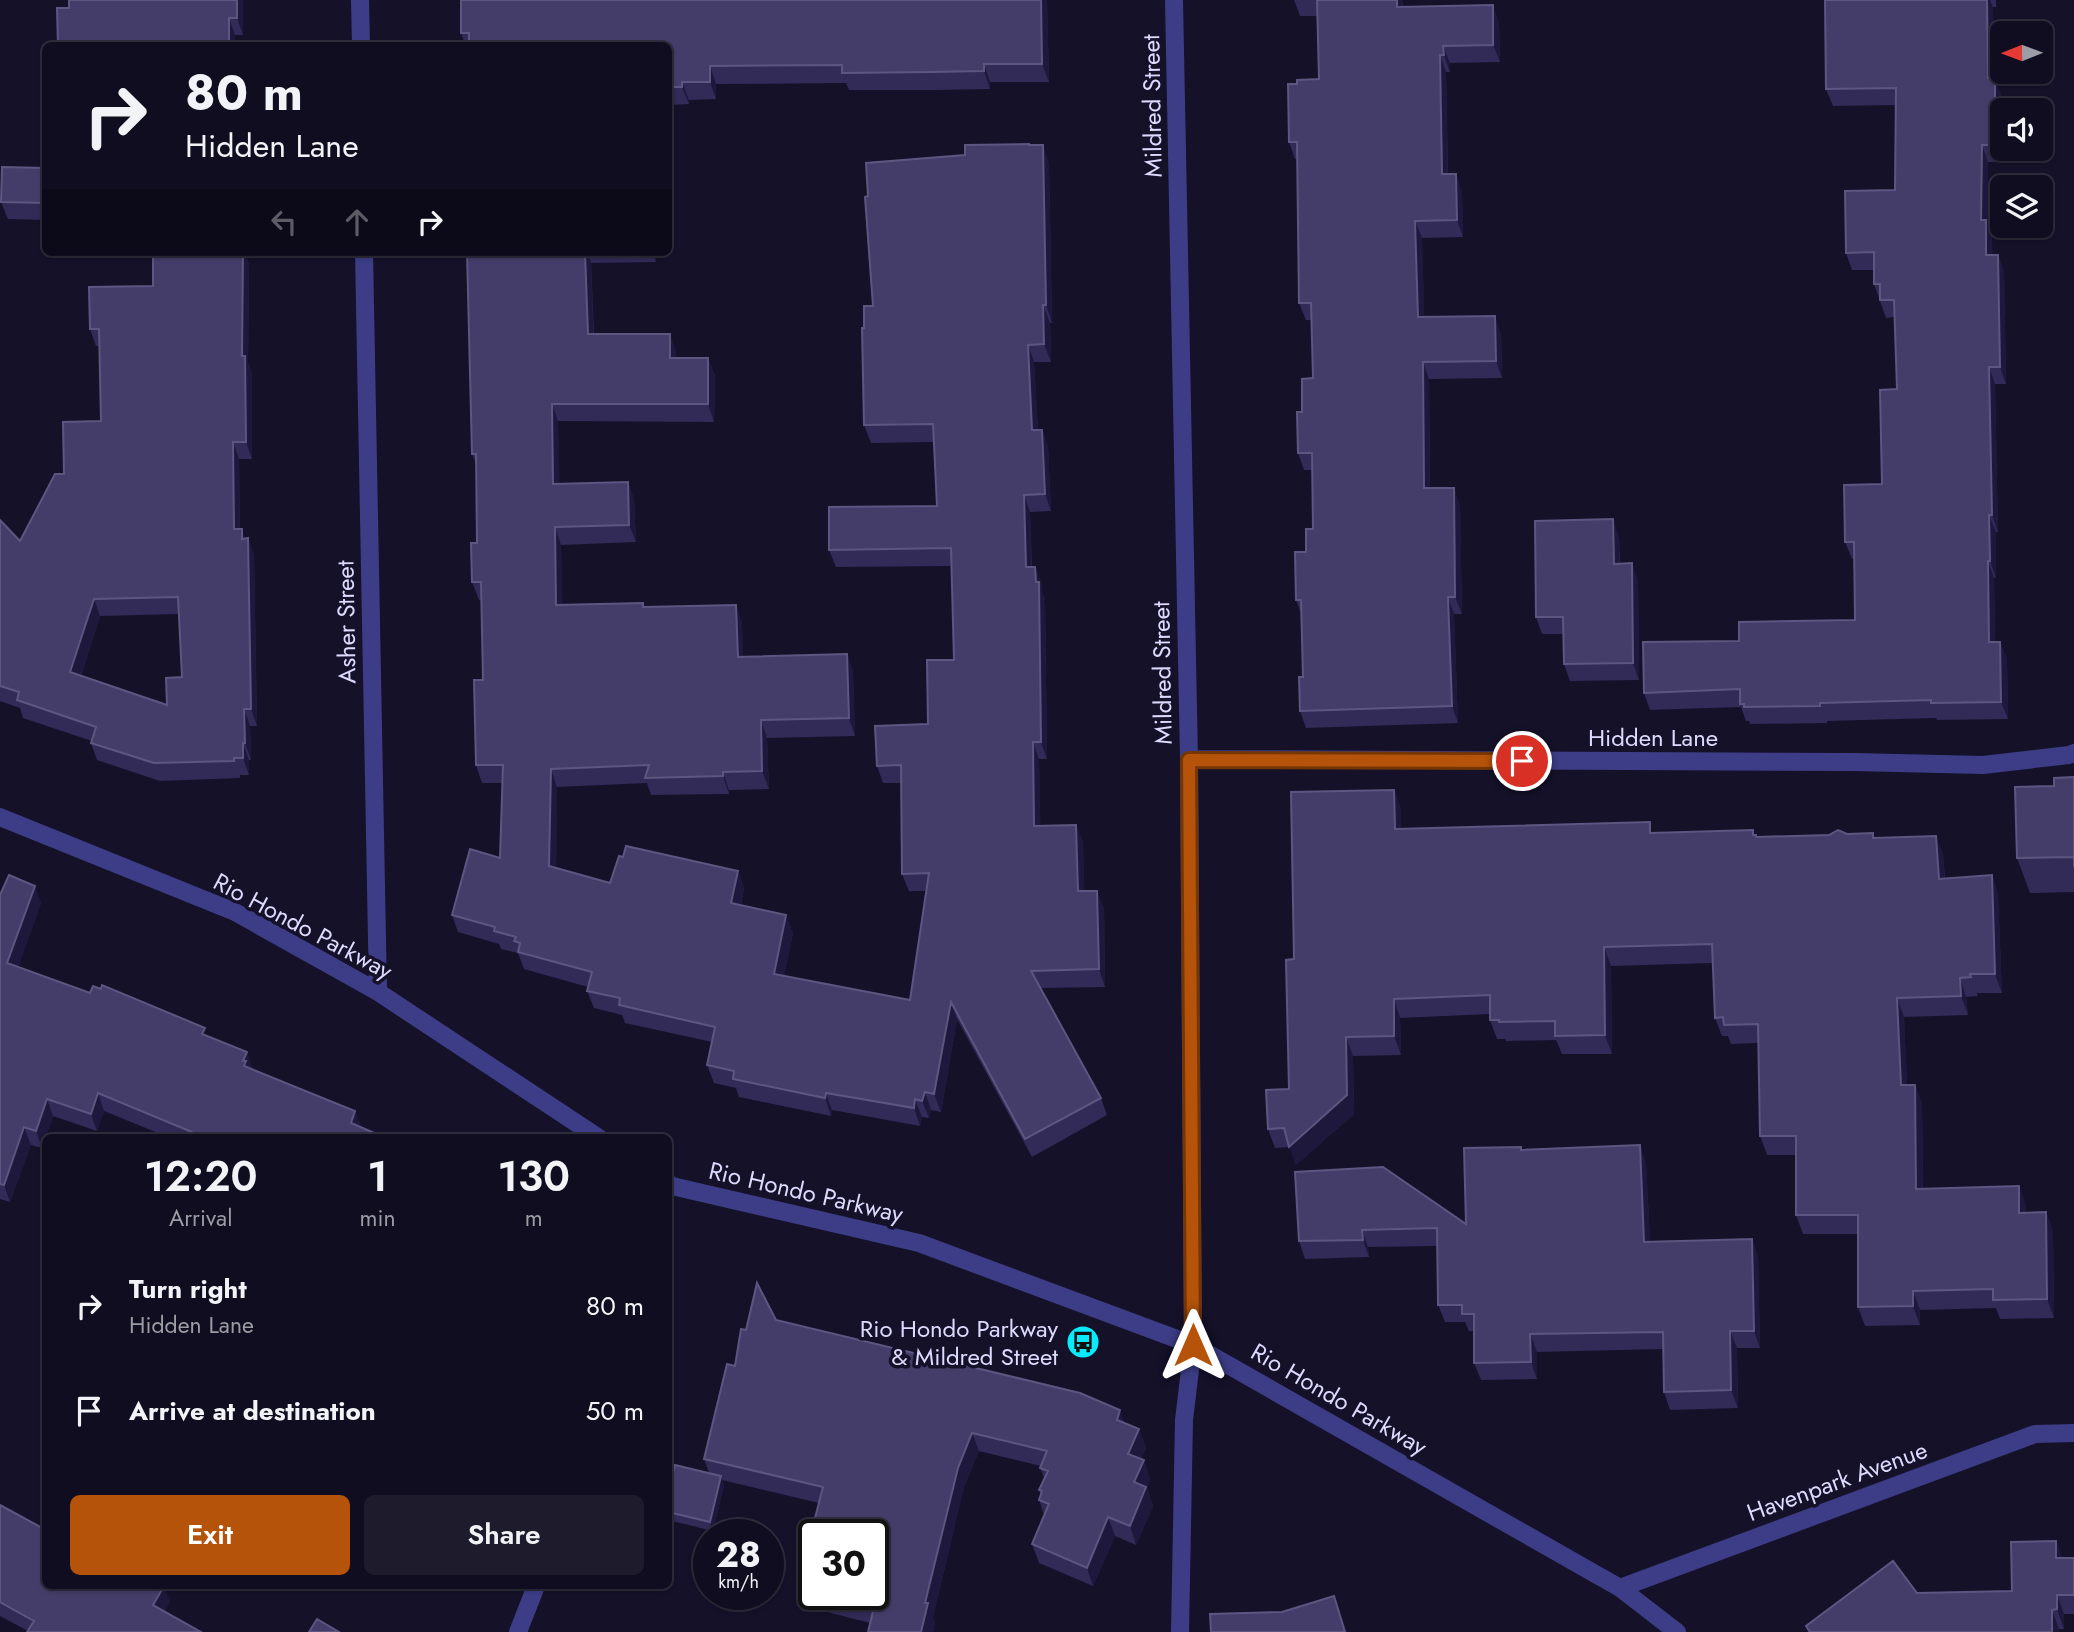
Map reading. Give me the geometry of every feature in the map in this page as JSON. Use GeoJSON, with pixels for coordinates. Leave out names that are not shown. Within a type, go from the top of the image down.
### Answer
{"type":"FeatureCollection","features":[{"type":"Feature","properties":{"kind":"street"},"geometry":{"type":"LineString","coordinates":[[360,0],[361,42]]}},
{"type":"Feature","properties":{"kind":"street","name":"Mildred Street"},"geometry":{"type":"LineString","coordinates":[[1174,0],[1189,760],[1193,1345],[1184,1420],[1180,1632]]}},
{"type":"Feature","properties":{"kind":"street","name":"Asher Street"},"geometry":{"type":"LineString","coordinates":[[364,256],[378,992]]}},
{"type":"Feature","properties":{"kind":"street","name":"Hidden Lane"},"geometry":{"type":"LineString","coordinates":[[1189,760],[1983,765],[2039,760],[2074,753]]}},
{"type":"Feature","properties":{"kind":"street","name":"Rio Hondo Parkway"},"geometry":{"type":"LineString","coordinates":[[0,817],[235,912],[378,992],[593,1134]]}},
{"type":"Feature","properties":{"kind":"street","name":"Rio Hondo Parkway"},"geometry":{"type":"LineString","coordinates":[[672,1190],[919,1244],[1193,1345],[1620,1588],[1677,1632]]}},
{"type":"Feature","properties":{"kind":"street","name":"Havenpark Avenue"},"geometry":{"type":"LineString","coordinates":[[1620,1588],[2035,1434],[2074,1433]]}},
{"type":"Feature","properties":{"kind":"street"},"geometry":{"type":"LineString","coordinates":[[518,1632],[535,1589]]}},
{"type":"Feature","properties":{"kind":"building"},"geometry":{"type":"Polygon","coordinates":[[[69,0],[237,0],[237,18],[229,18],[229,42],[58,42],[57,8],[69,8],[69,0]]]}},
{"type":"Feature","properties":{"kind":"building"},"geometry":{"type":"Polygon","coordinates":[[[461,0],[1041,0],[1042,64],[984,64],[984,71],[842,73],[842,65],[710,66],[710,82],[682,82],[682,87],[672,87],[672,42],[469,42],[469,33],[461,33],[461,0]]]}},
{"type":"Feature","properties":{"kind":"building"},"geometry":{"type":"Polygon","coordinates":[[[1317,0],[1397,0],[1397,7],[1493,5],[1493,45],[1443,46],[1444,55],[1440,55],[1442,174],[1456,174],[1457,220],[1415,221],[1418,317],[1495,316],[1496,361],[1423,362],[1424,488],[1454,488],[1455,597],[1448,597],[1452,706],[1300,711],[1299,677],[1303,677],[1301,600],[1296,600],[1295,552],[1306,552],[1306,529],[1313,529],[1312,453],[1298,453],[1297,412],[1302,412],[1302,379],[1313,378],[1311,303],[1299,303],[1297,142],[1289,142],[1288,84],[1297,84],[1297,80],[1319,79],[1317,0]]]}},
{"type":"Feature","properties":{"kind":"building"},"geometry":{"type":"Polygon","coordinates":[[[1825,0],[1987,0],[1988,78],[1990,84],[1995,84],[1995,98],[1990,98],[1990,145],[1982,145],[1981,220],[1986,220],[1986,255],[1998,255],[2000,367],[1989,367],[1992,515],[1989,515],[1989,642],[2000,642],[2001,702],[1931,703],[1931,700],[1744,707],[1744,704],[1740,704],[1740,689],[1644,693],[1643,642],[1739,641],[1739,622],[1855,620],[1854,542],[1845,542],[1844,485],[1882,484],[1880,390],[1897,389],[1894,300],[1880,300],[1880,284],[1874,284],[1874,252],[1846,253],[1845,191],[1895,190],[1896,88],[1826,89],[1825,0]]]}},
{"type":"Feature","properties":{"kind":"building"},"geometry":{"type":"Polygon","coordinates":[[[965,145],[1043,145],[1046,305],[1043,305],[1044,344],[1028,345],[1032,430],[1042,430],[1045,494],[1024,495],[1026,567],[1035,567],[1036,582],[1039,582],[1041,742],[1033,742],[1034,826],[1076,825],[1078,891],[1097,891],[1099,969],[1031,971],[1101,1098],[1025,1139],[951,1002],[934,1094],[925,1092],[922,1101],[915,1099],[914,1108],[826,1093],[825,1098],[733,1079],[734,1071],[707,1065],[715,1027],[619,1005],[620,998],[587,991],[592,972],[518,952],[520,943],[514,941],[516,937],[494,931],[495,927],[452,915],[470,849],[500,858],[503,765],[476,765],[474,680],[483,680],[481,582],[472,582],[471,543],[477,543],[476,454],[472,454],[467,256],[585,256],[588,334],[670,334],[670,358],[708,358],[708,404],[552,404],[553,484],[628,482],[629,525],[555,527],[556,605],[736,605],[738,657],[847,654],[849,718],[761,720],[762,771],[723,772],[723,776],[645,778],[649,765],[551,769],[549,866],[610,883],[619,856],[623,857],[626,846],[738,871],[731,903],[786,915],[774,974],[910,1000],[929,873],[902,874],[901,765],[877,766],[875,726],[928,724],[927,660],[954,660],[951,548],[829,550],[829,507],[937,506],[933,424],[864,425],[862,328],[864,306],[873,306],[865,197],[868,196],[866,163],[965,155],[965,145]]]}},
{"type":"Feature","properties":{"kind":"building"},"geometry":{"type":"Polygon","coordinates":[[[2,167],[42,168],[42,203],[1,202],[2,167]]]}},
{"type":"Feature","properties":{"kind":"building"},"geometry":{"type":"Polygon","coordinates":[[[153,256],[243,256],[242,356],[245,356],[246,442],[233,442],[234,529],[242,529],[242,539],[248,538],[251,709],[244,709],[243,758],[234,758],[234,761],[154,763],[91,743],[96,727],[17,700],[19,692],[0,686],[0,520],[20,541],[55,474],[64,474],[63,422],[101,421],[99,329],[90,329],[89,287],[153,286],[153,256]],[[178,597],[94,599],[70,672],[167,705],[166,678],[182,677],[178,597]]]}},
{"type":"Feature","properties":{"kind":"building"},"geometry":{"type":"Polygon","coordinates":[[[1613,519],[1614,564],[1632,563],[1633,663],[1564,664],[1563,617],[1536,617],[1535,521],[1613,519]]]}},
{"type":"Feature","properties":{"kind":"building"},"geometry":{"type":"Polygon","coordinates":[[[2074,777],[2074,857],[2017,858],[2015,787],[2054,786],[2054,778],[2074,777]]]}},
{"type":"Feature","properties":{"kind":"building"},"geometry":{"type":"Polygon","coordinates":[[[1394,790],[1395,829],[1650,822],[1650,833],[1753,830],[1756,837],[1829,835],[1838,830],[1847,834],[1873,833],[1873,838],[1936,836],[1939,879],[1992,875],[1995,974],[1970,974],[1971,977],[1960,978],[1961,996],[1897,998],[1901,1085],[1915,1085],[1916,1189],[2019,1186],[2019,1213],[2046,1212],[2047,1299],[1993,1300],[1993,1289],[1913,1291],[1913,1306],[1858,1307],[1858,1215],[1796,1215],[1796,1136],[1760,1136],[1758,1024],[1724,1025],[1723,1017],[1715,1018],[1712,944],[1604,947],[1605,1035],[1555,1036],[1555,1021],[1490,1020],[1490,995],[1394,999],[1394,1036],[1346,1037],[1347,1095],[1289,1147],[1284,1128],[1268,1129],[1266,1090],[1289,1089],[1286,960],[1294,959],[1291,792],[1394,790]]]}},
{"type":"Feature","properties":{"kind":"building"},"geometry":{"type":"Polygon","coordinates":[[[9,875],[35,886],[7,963],[90,993],[93,986],[101,989],[102,985],[205,1028],[202,1034],[247,1052],[244,1066],[355,1111],[351,1123],[377,1134],[191,1134],[98,1093],[91,1114],[47,1099],[36,1131],[24,1127],[4,1185],[0,1184],[0,895],[9,875]]]}},
{"type":"Feature","properties":{"kind":"building"},"geometry":{"type":"Polygon","coordinates":[[[1640,1145],[1644,1242],[1752,1239],[1754,1331],[1730,1331],[1731,1390],[1664,1392],[1663,1332],[1530,1334],[1531,1362],[1474,1363],[1474,1314],[1462,1314],[1462,1305],[1438,1305],[1437,1228],[1362,1230],[1363,1240],[1299,1241],[1295,1172],[1383,1167],[1466,1224],[1464,1148],[1521,1147],[1521,1150],[1640,1145]]]}},
{"type":"Feature","properties":{"kind":"building"},"geometry":{"type":"Polygon","coordinates":[[[757,1283],[776,1320],[1080,1393],[1120,1410],[1117,1420],[1139,1429],[1128,1454],[1144,1460],[1134,1482],[1146,1487],[1130,1526],[1108,1517],[1087,1568],[1032,1544],[1049,1504],[1039,1500],[1042,1491],[1039,1490],[1048,1471],[1040,1468],[1047,1451],[972,1433],[958,1468],[925,1603],[928,1603],[921,1632],[868,1632],[873,1610],[889,1610],[889,1519],[815,1519],[823,1487],[704,1459],[727,1364],[735,1366],[741,1329],[746,1330],[757,1283]]]}},
{"type":"Feature","properties":{"kind":"building"},"geometry":{"type":"Polygon","coordinates":[[[675,1465],[721,1476],[711,1519],[672,1513],[672,1477],[675,1465]]]}},
{"type":"Feature","properties":{"kind":"building"},"geometry":{"type":"Polygon","coordinates":[[[0,1505],[42,1528],[42,1589],[162,1589],[153,1605],[201,1632],[27,1632],[34,1621],[0,1602],[0,1505]]]}},
{"type":"Feature","properties":{"kind":"building"},"geometry":{"type":"Polygon","coordinates":[[[2056,1541],[2056,1558],[2074,1558],[2074,1595],[2057,1595],[2057,1609],[2052,1610],[2052,1632],[1810,1632],[1806,1626],[1893,1561],[1917,1593],[2012,1591],[2011,1542],[2056,1541]]]}},
{"type":"Feature","properties":{"kind":"building"},"geometry":{"type":"Polygon","coordinates":[[[1334,1596],[1345,1632],[1211,1632],[1210,1614],[1282,1612],[1334,1596]]]}},
{"type":"Feature","properties":{"kind":"building"},"geometry":{"type":"Polygon","coordinates":[[[317,1619],[339,1632],[309,1632],[317,1619]]]}},
{"type":"Feature","properties":{"kind":"place","name":"Rio Hondo Parkway & Mildred Street"},"geometry":{"type":"Point","coordinates":[1083,1342]}},
{"type":"Feature","properties":{"kind":"route"},"geometry":{"type":"LineString","coordinates":[[1193,1345],[1189,760],[1522,761]]}}]}
